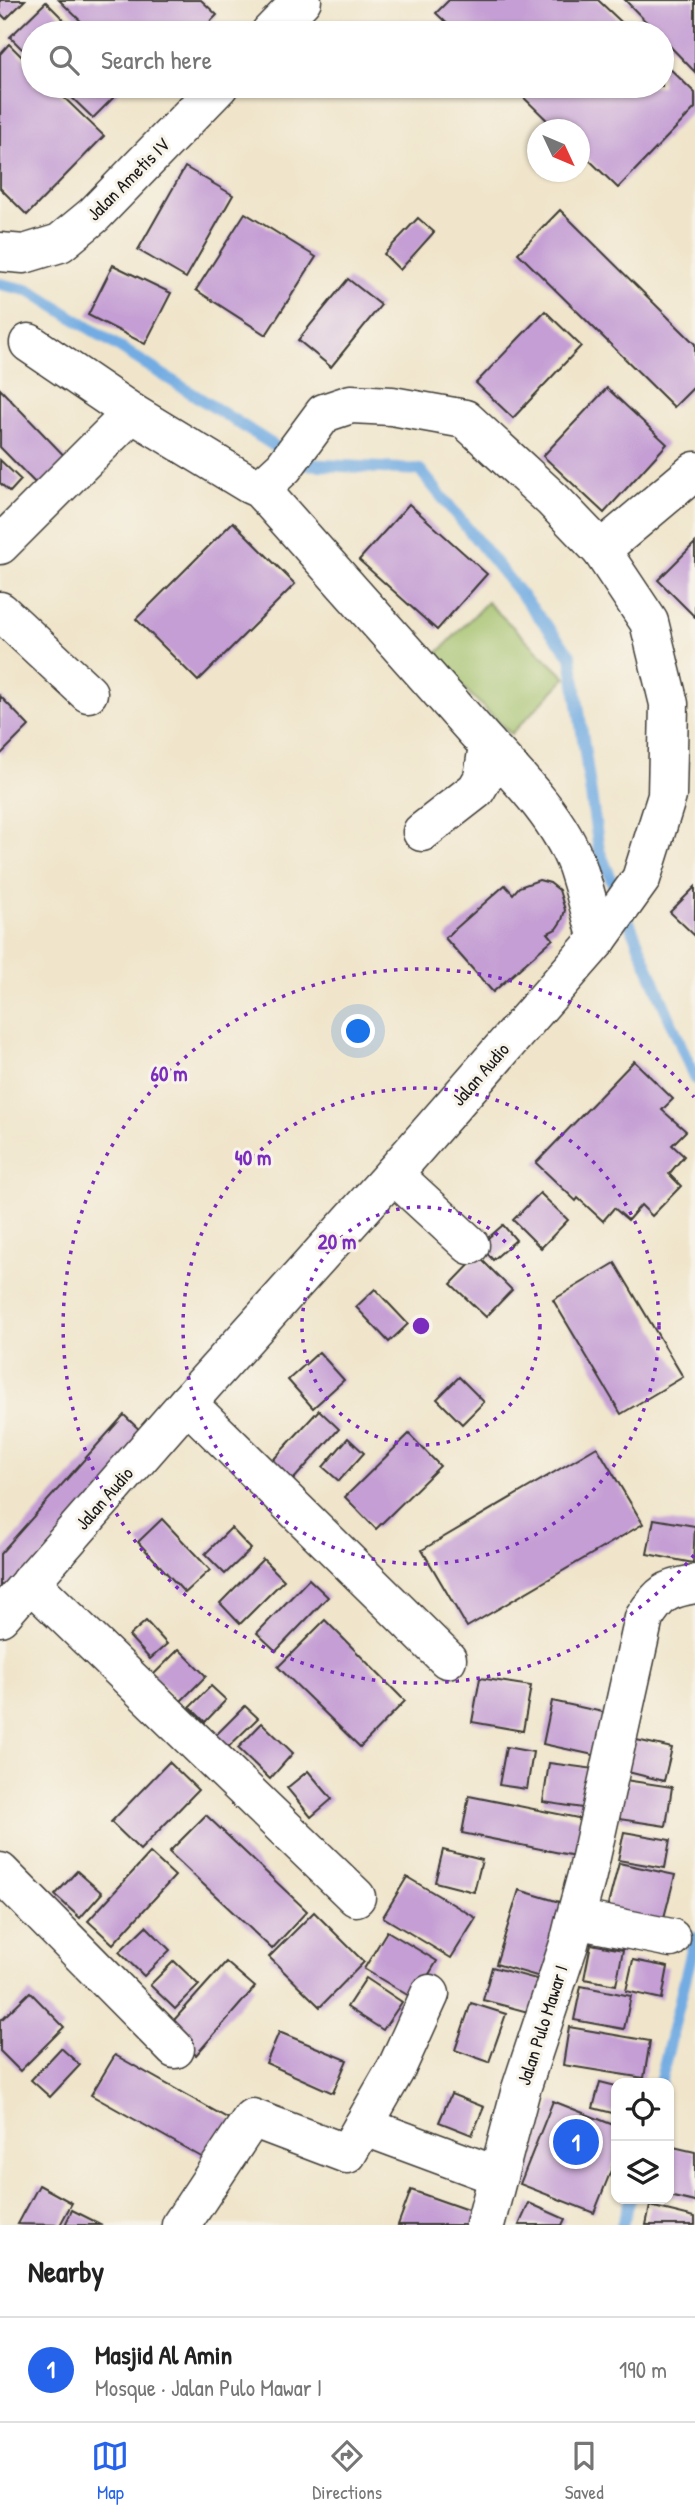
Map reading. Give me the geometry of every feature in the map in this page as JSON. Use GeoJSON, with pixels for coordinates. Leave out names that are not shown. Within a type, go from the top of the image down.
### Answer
{"type":"FeatureCollection","features":[{"type":"Feature","properties":{"kind":"street"},"geometry":{"type":"LineString","coordinates":[[282,21],[302,0]]}},
{"type":"Feature","properties":{"kind":"street","name":"Jalan Ametis IV"},"geometry":{"type":"LineString","coordinates":[[12,253],[60,243],[94,215],[207,98]]}},
{"type":"Feature","properties":{"kind":"street"},"geometry":{"type":"LineString","coordinates":[[29,343],[132,413],[249,484],[272,478],[553,822],[576,864],[605,930]]}},
{"type":"Feature","properties":{"kind":"street","name":"Jalan Audio"},"geometry":{"type":"LineString","coordinates":[[0,1617],[187,1403],[393,1174],[605,930],[641,880],[667,796],[669,704],[649,622],[601,550],[553,500],[466,419],[392,406],[351,404],[324,413],[272,478]]}},
{"type":"Feature","properties":{"kind":"street"},"geometry":{"type":"LineString","coordinates":[[0,545],[132,413]]}},
{"type":"Feature","properties":{"kind":"street"},"geometry":{"type":"LineString","coordinates":[[601,550],[695,471]]}},
{"type":"Feature","properties":{"kind":"street"},"geometry":{"type":"LineString","coordinates":[[0,611],[88,693]]}},
{"type":"Feature","properties":{"kind":"street"},"geometry":{"type":"LineString","coordinates":[[422,832],[476,790],[483,778],[488,745]]}},
{"type":"Feature","properties":{"kind":"street"},"geometry":{"type":"LineString","coordinates":[[393,1174],[470,1245]]}},
{"type":"Feature","properties":{"kind":"street"},"geometry":{"type":"LineString","coordinates":[[187,1403],[447,1658]]}},
{"type":"Feature","properties":{"kind":"street"},"geometry":{"type":"LineString","coordinates":[[30,1582],[356,1897]]}},
{"type":"Feature","properties":{"kind":"street","name":"Jalan Pulo Mawar I"},"geometry":{"type":"LineString","coordinates":[[485,2225],[521,2090],[569,1944],[644,1618],[653,1604],[670,1588],[695,1584]]}},
{"type":"Feature","properties":{"kind":"street"},"geometry":{"type":"LineString","coordinates":[[0,1872],[175,2049]]}},
{"type":"Feature","properties":{"kind":"street"},"geometry":{"type":"LineString","coordinates":[[575,1919],[671,1938]]}},
{"type":"Feature","properties":{"kind":"street"},"geometry":{"type":"LineString","coordinates":[[181,2225],[252,2119],[347,2154],[397,2067],[430,1994]]}},
{"type":"Feature","properties":{"kind":"street"},"geometry":{"type":"LineString","coordinates":[[363,2126],[498,2175]]}},
{"type":"Feature","properties":{"kind":"green space"},"geometry":{"type":"Polygon","coordinates":[[[487,602],[566,678],[511,734],[433,658],[487,602]]]}},
{"type":"Feature","properties":{"kind":"building"},"geometry":{"type":"Polygon","coordinates":[[[0,0],[25,0],[6,19],[0,13],[0,0]]]}},
{"type":"Feature","properties":{"kind":"building"},"geometry":{"type":"Polygon","coordinates":[[[59,0],[201,0],[217,15],[211,21],[81,21],[59,0]]]}},
{"type":"Feature","properties":{"kind":"building"},"geometry":{"type":"Polygon","coordinates":[[[449,0],[598,0],[620,21],[444,21],[436,13],[449,0]]]}},
{"type":"Feature","properties":{"kind":"building"},"geometry":{"type":"Polygon","coordinates":[[[625,0],[695,0],[695,72],[674,50],[674,21],[645,21],[625,0]]]}},
{"type":"Feature","properties":{"kind":"building"},"geometry":{"type":"Polygon","coordinates":[[[46,2],[65,21],[26,21],[46,2]]]}},
{"type":"Feature","properties":{"kind":"building"},"geometry":{"type":"Polygon","coordinates":[[[21,26],[21,48],[10,37],[21,26]]]}},
{"type":"Feature","properties":{"kind":"building"},"geometry":{"type":"Polygon","coordinates":[[[9,44],[21,56],[21,98],[64,98],[104,136],[27,215],[0,188],[0,54],[9,44]]]}},
{"type":"Feature","properties":{"kind":"building"},"geometry":{"type":"Polygon","coordinates":[[[674,73],[695,93],[695,108],[618,188],[590,161],[590,119],[546,119],[524,98],[674,98],[674,73]]]}},
{"type":"Feature","properties":{"kind":"building"},"geometry":{"type":"Polygon","coordinates":[[[72,98],[113,98],[93,118],[72,98]]]}},
{"type":"Feature","properties":{"kind":"building"},"geometry":{"type":"Polygon","coordinates":[[[185,167],[233,195],[186,278],[138,250],[185,167]]]}},
{"type":"Feature","properties":{"kind":"building"},"geometry":{"type":"Polygon","coordinates":[[[560,210],[695,344],[695,386],[674,407],[518,253],[560,210]]]}},
{"type":"Feature","properties":{"kind":"building"},"geometry":{"type":"Polygon","coordinates":[[[245,213],[316,257],[266,335],[196,290],[245,213]]]}},
{"type":"Feature","properties":{"kind":"building"},"geometry":{"type":"Polygon","coordinates":[[[418,218],[434,232],[400,270],[384,254],[418,218]]]}},
{"type":"Feature","properties":{"kind":"building"},"geometry":{"type":"Polygon","coordinates":[[[113,265],[171,293],[145,344],[88,315],[113,265]]]}},
{"type":"Feature","properties":{"kind":"building"},"geometry":{"type":"Polygon","coordinates":[[[348,279],[381,305],[331,367],[298,340],[348,279]]]}},
{"type":"Feature","properties":{"kind":"building"},"geometry":{"type":"Polygon","coordinates":[[[545,311],[581,346],[513,418],[476,383],[545,311]]]}},
{"type":"Feature","properties":{"kind":"building"},"geometry":{"type":"Polygon","coordinates":[[[607,388],[667,444],[604,513],[543,456],[607,388]]]}},
{"type":"Feature","properties":{"kind":"building"},"geometry":{"type":"Polygon","coordinates":[[[0,389],[75,467],[47,495],[0,447],[0,389]]]}},
{"type":"Feature","properties":{"kind":"building"},"geometry":{"type":"Polygon","coordinates":[[[0,460],[21,480],[10,492],[0,483],[0,460]]]}},
{"type":"Feature","properties":{"kind":"building"},"geometry":{"type":"Polygon","coordinates":[[[409,504],[487,574],[437,630],[359,560],[409,504]]]}},
{"type":"Feature","properties":{"kind":"building"},"geometry":{"type":"Polygon","coordinates":[[[233,522],[295,584],[198,681],[136,619],[233,522]]]}},
{"type":"Feature","properties":{"kind":"building"},"geometry":{"type":"Polygon","coordinates":[[[695,543],[695,617],[658,580],[695,543]]]}},
{"type":"Feature","properties":{"kind":"building"},"geometry":{"type":"Polygon","coordinates":[[[0,696],[29,726],[0,755],[0,696]]]}},
{"type":"Feature","properties":{"kind":"building"},"geometry":{"type":"Polygon","coordinates":[[[539,880],[550,883],[559,890],[565,910],[562,920],[556,929],[548,933],[553,939],[493,992],[445,938],[505,885],[513,894],[519,887],[539,880]]]}},
{"type":"Feature","properties":{"kind":"building"},"geometry":{"type":"Polygon","coordinates":[[[695,887],[695,936],[670,912],[695,887]]]}},
{"type":"Feature","properties":{"kind":"building"},"geometry":{"type":"Polygon","coordinates":[[[634,1061],[673,1099],[662,1110],[686,1131],[672,1145],[684,1156],[669,1174],[681,1186],[652,1216],[641,1205],[628,1220],[614,1208],[603,1221],[578,1198],[576,1201],[536,1163],[634,1061]]]}},
{"type":"Feature","properties":{"kind":"building"},"geometry":{"type":"Polygon","coordinates":[[[540,1193],[568,1220],[541,1248],[513,1220],[540,1193]]]}},
{"type":"Feature","properties":{"kind":"building"},"geometry":{"type":"Polygon","coordinates":[[[503,1225],[516,1240],[493,1260],[480,1245],[503,1225]]]}},
{"type":"Feature","properties":{"kind":"building"},"geometry":{"type":"Polygon","coordinates":[[[478,1256],[512,1290],[486,1317],[451,1284],[478,1256]]]}},
{"type":"Feature","properties":{"kind":"building"},"geometry":{"type":"Polygon","coordinates":[[[615,1263],[683,1377],[621,1414],[553,1300],[615,1263]]]}},
{"type":"Feature","properties":{"kind":"building"},"geometry":{"type":"Polygon","coordinates":[[[375,1289],[408,1324],[389,1342],[356,1307],[375,1289]]]}},
{"type":"Feature","properties":{"kind":"building"},"geometry":{"type":"Polygon","coordinates":[[[319,1352],[344,1380],[313,1408],[288,1380],[319,1352]]]}},
{"type":"Feature","properties":{"kind":"building"},"geometry":{"type":"Polygon","coordinates":[[[459,1377],[484,1402],[462,1424],[437,1399],[459,1377]]]}},
{"type":"Feature","properties":{"kind":"building"},"geometry":{"type":"Polygon","coordinates":[[[319,1410],[339,1429],[283,1491],[262,1472],[319,1410]]]}},
{"type":"Feature","properties":{"kind":"building"},"geometry":{"type":"Polygon","coordinates":[[[124,1415],[149,1439],[0,1605],[0,1554],[124,1415]]]}},
{"type":"Feature","properties":{"kind":"building"},"geometry":{"type":"Polygon","coordinates":[[[409,1434],[440,1466],[376,1529],[345,1497],[409,1434]]]}},
{"type":"Feature","properties":{"kind":"building"},"geometry":{"type":"Polygon","coordinates":[[[348,1438],[364,1453],[339,1481],[323,1467],[348,1438]]]}},
{"type":"Feature","properties":{"kind":"building"},"geometry":{"type":"Polygon","coordinates":[[[597,1447],[643,1524],[467,1627],[422,1550],[597,1447]]]}},
{"type":"Feature","properties":{"kind":"building"},"geometry":{"type":"Polygon","coordinates":[[[162,1519],[210,1570],[185,1593],[138,1542],[162,1519]]]}},
{"type":"Feature","properties":{"kind":"building"},"geometry":{"type":"Polygon","coordinates":[[[654,1519],[695,1526],[693,1563],[647,1554],[654,1519]]]}},
{"type":"Feature","properties":{"kind":"building"},"geometry":{"type":"Polygon","coordinates":[[[231,1528],[251,1549],[225,1574],[205,1554],[231,1528]]]}},
{"type":"Feature","properties":{"kind":"building"},"geometry":{"type":"Polygon","coordinates":[[[263,1559],[284,1580],[240,1624],[220,1603],[263,1559]]]}},
{"type":"Feature","properties":{"kind":"building"},"geometry":{"type":"Polygon","coordinates":[[[309,1579],[328,1597],[276,1651],[257,1633],[309,1579]]]}},
{"type":"Feature","properties":{"kind":"building"},"geometry":{"type":"Polygon","coordinates":[[[325,1620],[405,1701],[360,1747],[278,1667],[325,1620]]]}},
{"type":"Feature","properties":{"kind":"building"},"geometry":{"type":"Polygon","coordinates":[[[146,1621],[167,1644],[150,1659],[129,1636],[146,1621]]]}},
{"type":"Feature","properties":{"kind":"building"},"geometry":{"type":"Polygon","coordinates":[[[179,1649],[206,1676],[180,1702],[153,1675],[179,1649]]]}},
{"type":"Feature","properties":{"kind":"building"},"geometry":{"type":"Polygon","coordinates":[[[480,1678],[531,1686],[523,1731],[472,1722],[480,1678]]]}},
{"type":"Feature","properties":{"kind":"building"},"geometry":{"type":"Polygon","coordinates":[[[211,1686],[226,1700],[205,1722],[190,1707],[211,1686]]]}},
{"type":"Feature","properties":{"kind":"building"},"geometry":{"type":"Polygon","coordinates":[[[552,1701],[612,1714],[603,1757],[543,1744],[552,1701]]]}},
{"type":"Feature","properties":{"kind":"building"},"geometry":{"type":"Polygon","coordinates":[[[245,1706],[258,1718],[220,1755],[208,1743],[245,1706]]]}},
{"type":"Feature","properties":{"kind":"building"},"geometry":{"type":"Polygon","coordinates":[[[262,1723],[293,1753],[270,1779],[238,1748],[262,1723]]]}},
{"type":"Feature","properties":{"kind":"building"},"geometry":{"type":"Polygon","coordinates":[[[632,1739],[672,1748],[664,1781],[624,1771],[632,1739]]]}},
{"type":"Feature","properties":{"kind":"building"},"geometry":{"type":"Polygon","coordinates":[[[506,1747],[533,1752],[527,1789],[499,1785],[506,1747]]]}},
{"type":"Feature","properties":{"kind":"building"},"geometry":{"type":"Polygon","coordinates":[[[169,1762],[198,1790],[140,1850],[111,1822],[169,1762]]]}},
{"type":"Feature","properties":{"kind":"building"},"geometry":{"type":"Polygon","coordinates":[[[549,1763],[595,1769],[589,1809],[543,1802],[549,1763]]]}},
{"type":"Feature","properties":{"kind":"building"},"geometry":{"type":"Polygon","coordinates":[[[308,1771],[332,1799],[311,1817],[287,1788],[308,1771]]]}},
{"type":"Feature","properties":{"kind":"building"},"geometry":{"type":"Polygon","coordinates":[[[625,1780],[672,1787],[666,1826],[619,1819],[625,1780]]]}},
{"type":"Feature","properties":{"kind":"building"},"geometry":{"type":"Polygon","coordinates":[[[469,1796],[588,1820],[580,1857],[462,1833],[469,1796]]]}},
{"type":"Feature","properties":{"kind":"building"},"geometry":{"type":"Polygon","coordinates":[[[206,1815],[307,1911],[272,1949],[169,1852],[206,1815]]]}},
{"type":"Feature","properties":{"kind":"building"},"geometry":{"type":"Polygon","coordinates":[[[624,1832],[670,1840],[665,1868],[618,1860],[624,1832]]]}},
{"type":"Feature","properties":{"kind":"building"},"geometry":{"type":"Polygon","coordinates":[[[443,1850],[482,1860],[474,1892],[435,1882],[443,1850]]]}},
{"type":"Feature","properties":{"kind":"building"},"geometry":{"type":"Polygon","coordinates":[[[150,1853],[175,1876],[113,1944],[88,1921],[150,1853]]]}},
{"type":"Feature","properties":{"kind":"building"},"geometry":{"type":"Polygon","coordinates":[[[619,1863],[675,1875],[661,1929],[605,1916],[619,1863]]]}},
{"type":"Feature","properties":{"kind":"building"},"geometry":{"type":"Polygon","coordinates":[[[77,1871],[102,1893],[80,1918],[55,1895],[77,1871]]]}},
{"type":"Feature","properties":{"kind":"building"},"geometry":{"type":"Polygon","coordinates":[[[407,1877],[476,1918],[451,1958],[383,1917],[407,1877]]]}},
{"type":"Feature","properties":{"kind":"building"},"geometry":{"type":"Polygon","coordinates":[[[519,1890],[576,1907],[554,1981],[496,1964],[519,1890]]]}},
{"type":"Feature","properties":{"kind":"building"},"geometry":{"type":"Polygon","coordinates":[[[314,1912],[364,1962],[320,2007],[269,1957],[314,1912]]]}},
{"type":"Feature","properties":{"kind":"building"},"geometry":{"type":"Polygon","coordinates":[[[146,1926],[170,1950],[144,1976],[119,1952],[146,1926]]]}},
{"type":"Feature","properties":{"kind":"building"},"geometry":{"type":"Polygon","coordinates":[[[387,1931],[437,1961],[414,1999],[364,1969],[387,1931]]]}},
{"type":"Feature","properties":{"kind":"building"},"geometry":{"type":"Polygon","coordinates":[[[591,1944],[623,1950],[616,1985],[584,1979],[591,1944]]]}},
{"type":"Feature","properties":{"kind":"building"},"geometry":{"type":"Polygon","coordinates":[[[633,1960],[668,1967],[662,1999],[626,1991],[633,1960]]]}},
{"type":"Feature","properties":{"kind":"building"},"geometry":{"type":"Polygon","coordinates":[[[174,1961],[199,1985],[175,2009],[150,1985],[174,1961]]]}},
{"type":"Feature","properties":{"kind":"building"},"geometry":{"type":"Polygon","coordinates":[[[226,1962],[255,1987],[196,2055],[166,2029],[226,1962]]]}},
{"type":"Feature","properties":{"kind":"building"},"geometry":{"type":"Polygon","coordinates":[[[492,1967],[551,1983],[543,2016],[483,2000],[492,1967]]]}},
{"type":"Feature","properties":{"kind":"building"},"geometry":{"type":"Polygon","coordinates":[[[366,1978],[402,2002],[383,2030],[347,2007],[366,1978]]]}},
{"type":"Feature","properties":{"kind":"building"},"geometry":{"type":"Polygon","coordinates":[[[581,1986],[631,1996],[624,2029],[574,2020],[581,1986]]]}},
{"type":"Feature","properties":{"kind":"building"},"geometry":{"type":"Polygon","coordinates":[[[30,1992],[64,2027],[20,2071],[0,2051],[0,2021],[30,1992]]]}},
{"type":"Feature","properties":{"kind":"building"},"geometry":{"type":"Polygon","coordinates":[[[471,2003],[506,2014],[489,2062],[455,2050],[471,2003]]]}},
{"type":"Feature","properties":{"kind":"building"},"geometry":{"type":"Polygon","coordinates":[[[569,2027],[650,2041],[644,2078],[563,2065],[569,2027]]]}},
{"type":"Feature","properties":{"kind":"building"},"geometry":{"type":"Polygon","coordinates":[[[279,2032],[347,2060],[333,2093],[266,2063],[279,2032]]]}},
{"type":"Feature","properties":{"kind":"building"},"geometry":{"type":"Polygon","coordinates":[[[61,2048],[80,2065],[50,2097],[31,2080],[61,2048]]]}},
{"type":"Feature","properties":{"kind":"building"},"geometry":{"type":"Polygon","coordinates":[[[115,2055],[236,2123],[214,2164],[91,2095],[115,2055]]]}},
{"type":"Feature","properties":{"kind":"building"},"geometry":{"type":"Polygon","coordinates":[[[600,2082],[611,2085],[611,2113],[593,2108],[600,2082]]]}},
{"type":"Feature","properties":{"kind":"building"},"geometry":{"type":"Polygon","coordinates":[[[451,2094],[484,2107],[472,2135],[439,2122],[451,2094]]]}},
{"type":"Feature","properties":{"kind":"building"},"geometry":{"type":"Polygon","coordinates":[[[553,2101],[611,2124],[611,2170],[594,2213],[520,2184],[553,2101]]]}},
{"type":"Feature","properties":{"kind":"building"},"geometry":{"type":"Polygon","coordinates":[[[674,2147],[695,2152],[695,2202],[674,2197],[674,2147]]]}},
{"type":"Feature","properties":{"kind":"building"},"geometry":{"type":"Polygon","coordinates":[[[39,2185],[72,2203],[60,2225],[18,2224],[39,2185]]]}},
{"type":"Feature","properties":{"kind":"building"},"geometry":{"type":"Polygon","coordinates":[[[411,2190],[479,2214],[476,2225],[398,2225],[411,2190]]]}},
{"type":"Feature","properties":{"kind":"building"},"geometry":{"type":"Polygon","coordinates":[[[529,2203],[565,2219],[562,2225],[519,2225],[529,2203]]]}},
{"type":"Feature","properties":{"kind":"building"},"geometry":{"type":"Polygon","coordinates":[[[650,2206],[695,2217],[695,2225],[646,2225],[650,2206]]]}},
{"type":"Feature","properties":{"kind":"building"},"geometry":{"type":"Polygon","coordinates":[[[72,2210],[102,2225],[65,2225],[72,2210]]]}},
{"type":"Feature","properties":{"kind":"waterway"},"geometry":{"type":"LineString","coordinates":[[0,284],[31,291],[303,464],[420,470],[571,656],[599,850],[695,1079]]}},
{"type":"Feature","properties":{"kind":"waterway"},"geometry":{"type":"LineString","coordinates":[[661,2078],[695,1938]]}},
{"type":"Feature","properties":{"kind":"waterway"},"geometry":{"type":"LineString","coordinates":[[622,2225],[628,2204]]}},
{"type":"Feature","properties":{"kind":"place","name":"Masjid Al Amin"},"geometry":{"type":"Point","coordinates":[576,2142]}}]}
